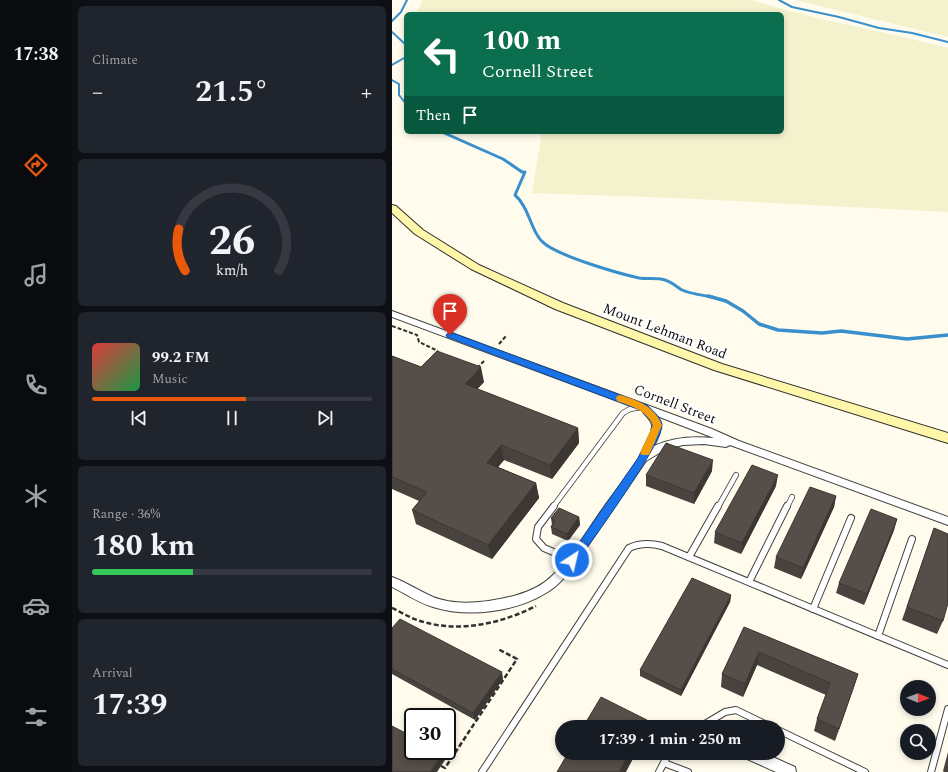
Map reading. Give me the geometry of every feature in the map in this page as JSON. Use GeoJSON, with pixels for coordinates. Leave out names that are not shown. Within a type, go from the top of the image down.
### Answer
{"type":"FeatureCollection","features":[{"type":"Feature","properties":{"kind":"main road","name":"Mount Lehman Road"},"geometry":{"type":"LineString","coordinates":[[392,208],[419,232],[475,267],[559,306],[724,370],[948,438]]}},
{"type":"Feature","properties":{"kind":"street","name":"Cornell Street"},"geometry":{"type":"LineString","coordinates":[[392,314],[709,431],[736,444],[948,521]]}},
{"type":"Feature","properties":{"kind":"street"},"geometry":{"type":"LineString","coordinates":[[392,582],[434,602],[451,605],[482,606],[515,600],[543,589],[557,578],[572,560],[642,460],[655,433],[657,425],[655,419],[644,407]]}},
{"type":"Feature","properties":{"kind":"street"},"geometry":{"type":"LineString","coordinates":[[642,460],[654,450],[675,442],[707,440],[736,444]]}},
{"type":"Feature","properties":{"kind":"street"},"geometry":{"type":"LineString","coordinates":[[765,760],[790,772]]}},
{"type":"Feature","properties":{"kind":"lane"},"geometry":{"type":"LineString","coordinates":[[572,560],[544,548],[536,539],[538,527],[623,413],[630,409],[644,407]]}},
{"type":"Feature","properties":{"kind":"lane"},"geometry":{"type":"LineString","coordinates":[[689,557],[736,475]]}},
{"type":"Feature","properties":{"kind":"lane"},"geometry":{"type":"LineString","coordinates":[[749,582],[792,497]]}},
{"type":"Feature","properties":{"kind":"lane"},"geometry":{"type":"LineString","coordinates":[[813,609],[851,518]]}},
{"type":"Feature","properties":{"kind":"lane"},"geometry":{"type":"LineString","coordinates":[[878,636],[912,539]]}},
{"type":"Feature","properties":{"kind":"lane"},"geometry":{"type":"LineString","coordinates":[[482,772],[629,548],[639,543],[650,542],[689,557],[948,665]]}},
{"type":"Feature","properties":{"kind":"lane"},"geometry":{"type":"LineString","coordinates":[[931,772],[946,722],[948,709]]}},
{"type":"Feature","properties":{"kind":"lane"},"geometry":{"type":"LineString","coordinates":[[712,720],[725,712],[736,710],[757,720]]}},
{"type":"Feature","properties":{"kind":"lane"},"geometry":{"type":"LineString","coordinates":[[785,733],[865,772]]}},
{"type":"Feature","properties":{"kind":"lane"},"geometry":{"type":"LineString","coordinates":[[660,772],[666,760]]}},
{"type":"Feature","properties":{"kind":"lane"},"geometry":{"type":"LineString","coordinates":[[664,763],[688,772]]}},
{"type":"Feature","properties":{"kind":"path"},"geometry":{"type":"LineString","coordinates":[[392,326],[416,335],[419,342],[440,352]]}},
{"type":"Feature","properties":{"kind":"path"},"geometry":{"type":"LineString","coordinates":[[497,347],[506,336]]}},
{"type":"Feature","properties":{"kind":"path"},"geometry":{"type":"LineString","coordinates":[[472,367],[477,369],[485,360]]}},
{"type":"Feature","properties":{"kind":"path"},"geometry":{"type":"LineString","coordinates":[[672,409],[679,397]]}},
{"type":"Feature","properties":{"kind":"path"},"geometry":{"type":"LineString","coordinates":[[441,766],[444,768],[517,659],[498,650]]}},
{"type":"Feature","properties":{"kind":"shaded area"},"geometry":{"type":"Polygon","coordinates":[[[423,0],[751,0],[812,17],[948,48],[948,212],[675,198],[532,193],[542,134],[784,134],[784,12],[416,12],[423,0]]]}},
{"type":"Feature","properties":{"kind":"shaded area"},"geometry":{"type":"Polygon","coordinates":[[[795,0],[948,0],[948,37],[795,0]]]}},
{"type":"Feature","properties":{"kind":"building"},"geometry":{"type":"Polygon","coordinates":[[[437,351],[481,367],[465,384],[578,428],[550,465],[501,445],[487,463],[536,483],[488,545],[412,510],[427,492],[392,477],[392,356],[421,367],[437,351]]]}},
{"type":"Feature","properties":{"kind":"building"},"geometry":{"type":"Polygon","coordinates":[[[666,443],[713,460],[694,493],[646,475],[666,443]]]}},
{"type":"Feature","properties":{"kind":"building"},"geometry":{"type":"Polygon","coordinates":[[[752,465],[778,475],[742,543],[715,532],[752,465]]]}},
{"type":"Feature","properties":{"kind":"building"},"geometry":{"type":"Polygon","coordinates":[[[810,487],[836,496],[803,568],[776,557],[810,487]]]}},
{"type":"Feature","properties":{"kind":"building"},"geometry":{"type":"Polygon","coordinates":[[[559,508],[579,517],[567,534],[551,527],[555,520],[551,518],[559,508]]]}},
{"type":"Feature","properties":{"kind":"building"},"geometry":{"type":"Polygon","coordinates":[[[871,509],[897,519],[867,594],[839,583],[871,509]]]}},
{"type":"Feature","properties":{"kind":"building"},"geometry":{"type":"Polygon","coordinates":[[[934,528],[948,534],[948,603],[943,621],[907,607],[934,528]]]}},
{"type":"Feature","properties":{"kind":"building"},"geometry":{"type":"Polygon","coordinates":[[[692,578],[731,595],[681,690],[640,670],[692,578]]]}},
{"type":"Feature","properties":{"kind":"building"},"geometry":{"type":"Polygon","coordinates":[[[400,619],[502,672],[473,713],[392,669],[392,628],[400,619]]]}},
{"type":"Feature","properties":{"kind":"building"},"geometry":{"type":"Polygon","coordinates":[[[744,627],[858,674],[839,729],[817,719],[830,683],[759,652],[745,684],[722,674],[744,627]]]}},
{"type":"Feature","properties":{"kind":"building"},"geometry":{"type":"Polygon","coordinates":[[[601,697],[647,720],[587,720],[601,697]]]}},
{"type":"Feature","properties":{"kind":"building"},"geometry":{"type":"Polygon","coordinates":[[[392,726],[404,732],[404,760],[438,760],[430,772],[392,772],[392,726]]]}},
{"type":"Feature","properties":{"kind":"building"},"geometry":{"type":"Polygon","coordinates":[[[564,760],[625,760],[619,772],[557,772],[564,760]]]}},
{"type":"Feature","properties":{"kind":"waterway"},"geometry":{"type":"LineString","coordinates":[[392,21],[401,12],[407,0]]}},
{"type":"Feature","properties":{"kind":"waterway"},"geometry":{"type":"LineString","coordinates":[[779,0],[792,7],[839,17],[879,28],[912,33],[948,42]]}},
{"type":"Feature","properties":{"kind":"waterway"},"geometry":{"type":"LineString","coordinates":[[392,32],[404,43]]}},
{"type":"Feature","properties":{"kind":"waterway"},"geometry":{"type":"LineString","coordinates":[[392,65],[404,58]]}},
{"type":"Feature","properties":{"kind":"waterway"},"geometry":{"type":"LineString","coordinates":[[392,80],[399,84],[399,95],[404,101]]}},
{"type":"Feature","properties":{"kind":"waterway"},"geometry":{"type":"LineString","coordinates":[[447,134],[503,159],[522,172],[525,172],[515,195],[524,207],[540,240],[553,249],[576,259],[604,268],[639,278],[664,280],[682,290],[710,297]]}},
{"type":"Feature","properties":{"kind":"waterway"},"geometry":{"type":"LineString","coordinates":[[710,297],[726,301],[743,311],[759,324],[778,330],[822,333],[841,331],[907,339],[948,335]]}},
{"type":"Feature","properties":{"kind":"slow traffic"},"geometry":{"type":"LineString","coordinates":[[620,398],[644,407],[655,419],[657,425],[655,433],[645,453]]}},
{"type":"Feature","properties":{"kind":"route"},"geometry":{"type":"LineString","coordinates":[[450,335],[644,407],[655,419],[657,425],[655,433],[642,460],[572,560]]}}]}
